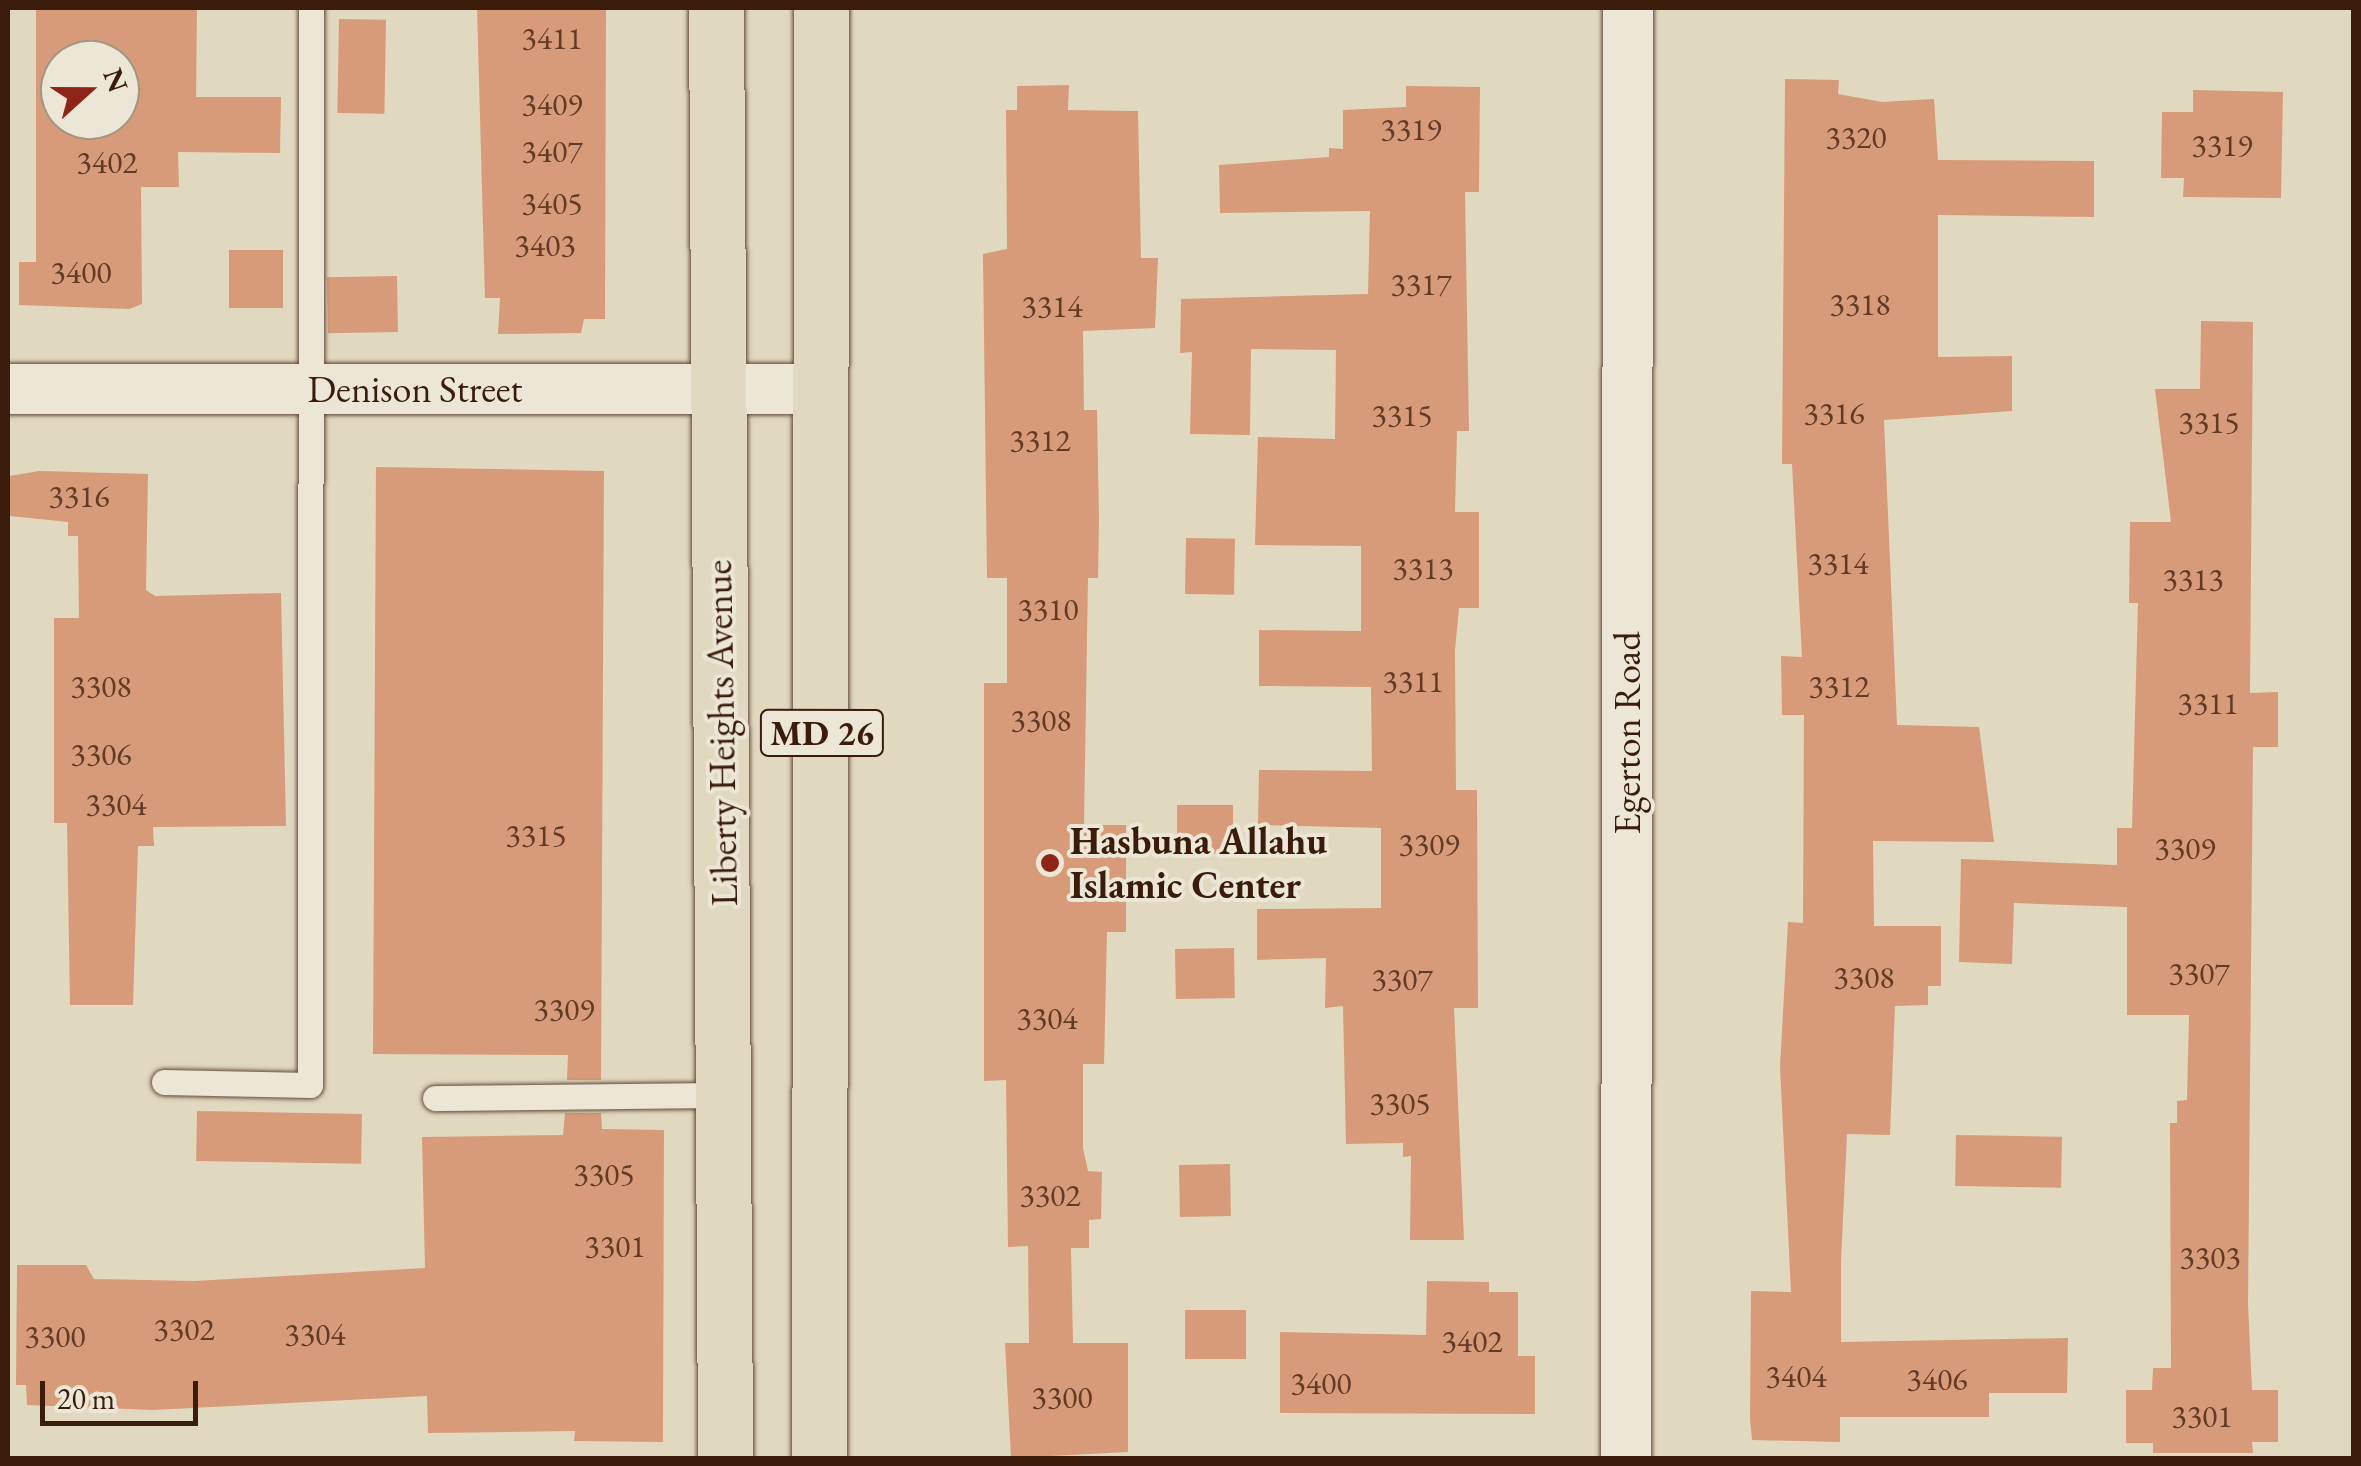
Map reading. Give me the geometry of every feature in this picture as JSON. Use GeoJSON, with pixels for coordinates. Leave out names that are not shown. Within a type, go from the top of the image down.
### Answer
{"type":"FeatureCollection","features":[{"type":"Feature","properties":{"kind":"main road","name":"Liberty Heights Avenue"},"geometry":{"type":"LineString","coordinates":[[716,8],[725,1458]]}},
{"type":"Feature","properties":{"kind":"main road","name":"MD 26"},"geometry":{"type":"LineString","coordinates":[[819,1458],[821,8]]}},
{"type":"Feature","properties":{"kind":"street","name":"Egerton Road"},"geometry":{"type":"LineString","coordinates":[[1626,1458],[1628,8]]}},
{"type":"Feature","properties":{"kind":"street","name":"Denison Street"},"geometry":{"type":"LineString","coordinates":[[8,389],[823,389]]}},
{"type":"Feature","properties":{"kind":"lane"},"geometry":{"type":"LineString","coordinates":[[164,1082],[310,1085],[311,8]]}},
{"type":"Feature","properties":{"kind":"lane"},"geometry":{"type":"LineString","coordinates":[[434,1098],[724,1095]]}},
{"type":"Feature","properties":{"kind":"building"},"geometry":{"type":"Polygon","coordinates":[[[36,8],[197,8],[196,97],[281,97],[280,153],[178,152],[179,187],[141,187],[142,304],[129,309],[19,305],[19,262],[36,262],[36,8]]]}},
{"type":"Feature","properties":{"kind":"building"},"geometry":{"type":"Polygon","coordinates":[[[477,8],[606,8],[605,319],[584,319],[581,333],[498,334],[500,298],[485,298],[477,8]]]}},
{"type":"Feature","properties":{"kind":"building"},"geometry":{"type":"Polygon","coordinates":[[[339,19],[386,20],[384,114],[337,113],[339,19]]]}},
{"type":"Feature","properties":{"kind":"building"},"geometry":{"type":"Polygon","coordinates":[[[1785,79],[1839,80],[1838,94],[1882,102],[1934,99],[1938,160],[2094,161],[2094,217],[1938,215],[1938,357],[2012,356],[2012,411],[1884,420],[1897,725],[1979,727],[1994,842],[1873,841],[1874,926],[1941,926],[1941,986],[1928,986],[1928,1005],[1895,1006],[1890,1135],[1847,1134],[1841,1261],[1841,1342],[2068,1338],[2067,1393],[1989,1393],[1989,1417],[1840,1417],[1840,1442],[1752,1440],[1750,1419],[1751,1291],[1791,1292],[1780,1067],[1788,922],[1803,923],[1804,715],[1782,715],[1781,656],[1802,657],[1792,464],[1782,464],[1785,79]]]}},
{"type":"Feature","properties":{"kind":"building"},"geometry":{"type":"Polygon","coordinates":[[[1069,85],[1068,110],[1138,111],[1141,258],[1158,258],[1155,328],[1083,331],[1084,410],[1097,410],[1099,519],[1098,578],[1088,578],[1084,825],[1126,825],[1126,932],[1107,932],[1104,1064],[1083,1064],[1083,1148],[1088,1171],[1102,1172],[1101,1219],[1089,1220],[1089,1248],[1071,1248],[1073,1343],[1128,1343],[1128,1452],[1011,1458],[1005,1343],[1029,1343],[1028,1246],[1008,1247],[1006,1080],[984,1081],[984,683],[1007,683],[1007,578],[987,578],[983,254],[1007,249],[1006,110],[1017,110],[1017,86],[1069,85]]]}},
{"type":"Feature","properties":{"kind":"building"},"geometry":{"type":"Polygon","coordinates":[[[1406,86],[1480,87],[1479,192],[1465,192],[1469,431],[1457,431],[1455,512],[1479,512],[1479,608],[1459,608],[1455,650],[1456,790],[1477,790],[1478,1008],[1454,1008],[1464,1240],[1410,1240],[1411,1156],[1403,1157],[1403,1143],[1346,1144],[1343,1006],[1325,1008],[1326,958],[1257,960],[1257,909],[1381,908],[1381,828],[1258,825],[1259,770],[1372,771],[1371,687],[1259,686],[1259,630],[1361,631],[1361,546],[1255,545],[1258,437],[1335,439],[1336,350],[1251,349],[1250,435],[1190,434],[1192,352],[1180,353],[1181,299],[1368,294],[1370,211],[1220,213],[1219,165],[1329,157],[1329,148],[1343,149],[1343,110],[1406,107],[1406,86]]]}},
{"type":"Feature","properties":{"kind":"building"},"geometry":{"type":"Polygon","coordinates":[[[2193,90],[2283,92],[2281,198],[2183,197],[2184,178],[2161,178],[2162,112],[2193,112],[2193,90]]]}},
{"type":"Feature","properties":{"kind":"building"},"geometry":{"type":"Polygon","coordinates":[[[229,250],[283,250],[283,308],[229,308],[229,250]]]}},
{"type":"Feature","properties":{"kind":"building"},"geometry":{"type":"Polygon","coordinates":[[[397,276],[398,332],[328,333],[327,277],[397,276]]]}},
{"type":"Feature","properties":{"kind":"building"},"geometry":{"type":"Polygon","coordinates":[[[2201,321],[2253,322],[2250,693],[2278,692],[2278,747],[2253,747],[2248,1304],[2252,1390],[2278,1390],[2278,1442],[2252,1442],[2253,1453],[2153,1453],[2153,1443],[2126,1443],[2126,1390],[2152,1390],[2153,1368],[2171,1368],[2170,1123],[2177,1123],[2177,1101],[2187,1100],[2189,1015],[2127,1015],[2127,907],[2014,903],[2012,964],[1959,962],[1961,859],[2117,865],[2117,828],[2132,828],[2138,603],[2129,603],[2130,522],[2171,522],[2155,389],[2200,389],[2201,321]]]}},
{"type":"Feature","properties":{"kind":"building"},"geometry":{"type":"Polygon","coordinates":[[[376,467],[604,471],[601,1080],[567,1080],[568,1055],[373,1054],[376,467]]]}},
{"type":"Feature","properties":{"kind":"building"},"geometry":{"type":"Polygon","coordinates":[[[39,471],[148,474],[146,590],[155,596],[281,593],[286,826],[153,827],[154,846],[138,846],[133,1005],[70,1005],[67,823],[54,823],[54,618],[79,618],[78,536],[68,536],[68,522],[10,516],[10,476],[39,471]]]}},
{"type":"Feature","properties":{"kind":"building"},"geometry":{"type":"Polygon","coordinates":[[[1186,538],[1235,539],[1234,595],[1185,594],[1186,538]]]}},
{"type":"Feature","properties":{"kind":"building"},"geometry":{"type":"Polygon","coordinates":[[[1177,805],[1233,805],[1233,854],[1177,854],[1177,805]]]}},
{"type":"Feature","properties":{"kind":"building"},"geometry":{"type":"Polygon","coordinates":[[[1234,948],[1235,998],[1176,999],[1175,949],[1234,948]]]}},
{"type":"Feature","properties":{"kind":"building"},"geometry":{"type":"Polygon","coordinates":[[[197,1111],[362,1114],[361,1164],[196,1161],[197,1111]]]}},
{"type":"Feature","properties":{"kind":"building"},"geometry":{"type":"Polygon","coordinates":[[[565,1113],[601,1113],[602,1129],[664,1130],[663,1442],[574,1441],[575,1431],[428,1433],[427,1396],[153,1410],[27,1405],[26,1385],[16,1385],[17,1265],[86,1265],[94,1279],[195,1281],[425,1268],[422,1137],[563,1135],[565,1113]]]}},
{"type":"Feature","properties":{"kind":"building"},"geometry":{"type":"Polygon","coordinates":[[[1956,1135],[2062,1137],[2061,1188],[1955,1186],[1956,1135]]]}},
{"type":"Feature","properties":{"kind":"building"},"geometry":{"type":"Polygon","coordinates":[[[1230,1164],[1231,1216],[1180,1217],[1179,1165],[1230,1164]]]}},
{"type":"Feature","properties":{"kind":"building"},"geometry":{"type":"Polygon","coordinates":[[[1427,1281],[1489,1282],[1489,1292],[1518,1292],[1518,1356],[1535,1356],[1535,1414],[1280,1413],[1280,1332],[1426,1335],[1427,1281]]]}},
{"type":"Feature","properties":{"kind":"building"},"geometry":{"type":"Polygon","coordinates":[[[1185,1310],[1246,1310],[1246,1359],[1185,1359],[1185,1310]]]}},
{"type":"Feature","properties":{"kind":"place","name":"Hasbuna Allahu Islamic Center"},"geometry":{"type":"Point","coordinates":[1050,863]}}]}
